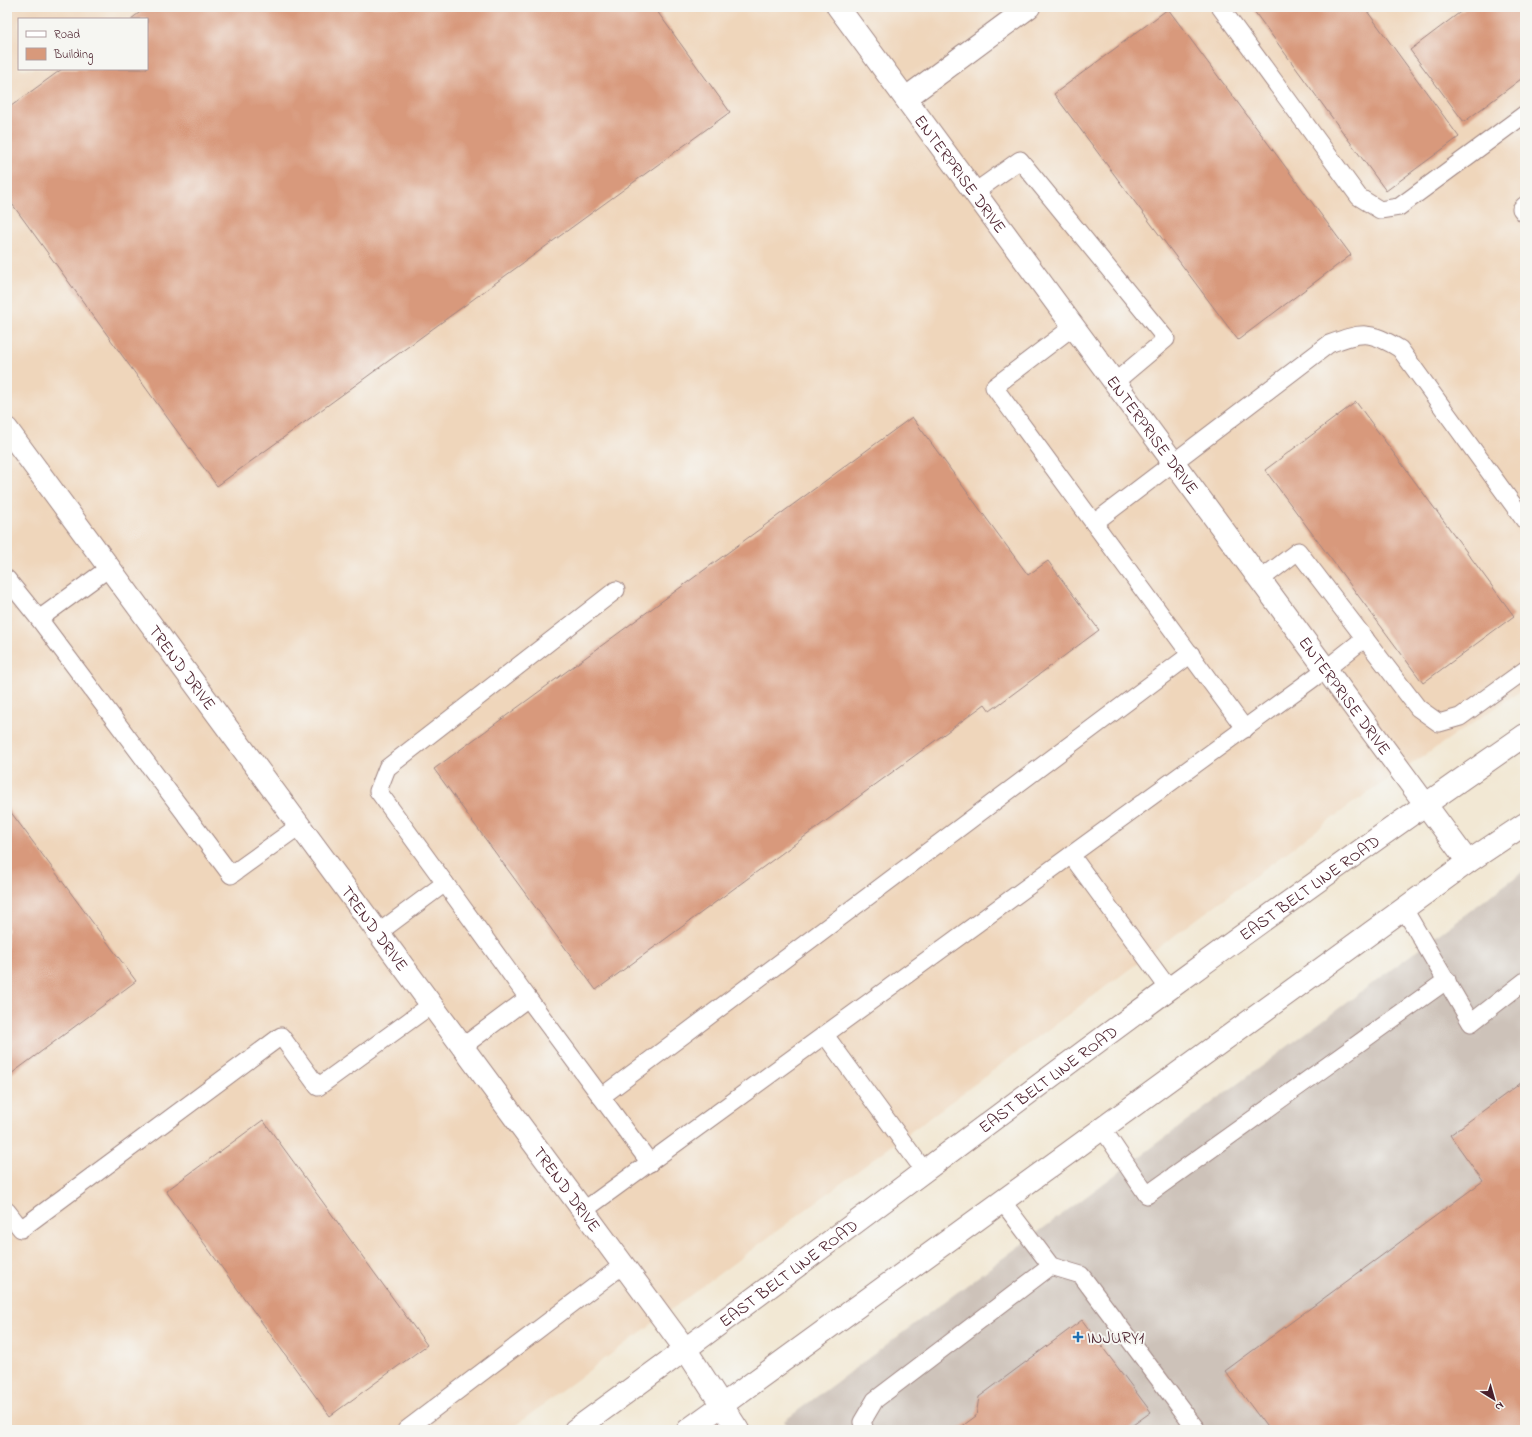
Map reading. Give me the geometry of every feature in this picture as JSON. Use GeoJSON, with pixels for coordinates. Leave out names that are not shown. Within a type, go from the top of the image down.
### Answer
{"type":"FeatureCollection","features":[{"type":"Feature","properties":{"kind":"street","name":"ENTERPRISE DRIVE"},"geometry":{"type":"LineString","coordinates":[[838,7],[1468,862]]}},
{"type":"Feature","properties":{"kind":"street"},"geometry":{"type":"LineString","coordinates":[[906,98],[1029,7]]}},
{"type":"Feature","properties":{"kind":"street","name":"TREND DRIVE"},"geometry":{"type":"LineString","coordinates":[[10,439],[109,568],[686,1350],[738,1430]]}},
{"type":"Feature","properties":{"kind":"street","name":"EAST BELT LINE ROAD"},"geometry":{"type":"LineString","coordinates":[[575,1430],[686,1350],[1169,989],[1426,804],[1525,735]]}},
{"type":"Feature","properties":{"kind":"street"},"geometry":{"type":"LineString","coordinates":[[688,1430],[1468,862],[1525,824]]}},
{"type":"Feature","properties":{"kind":"lane"},"geometry":{"type":"LineString","coordinates":[[1220,7],[1359,197],[1380,210],[1399,207],[1525,114]]}},
{"type":"Feature","properties":{"kind":"lane"},"geometry":{"type":"LineString","coordinates":[[975,192],[1020,160],[1166,339],[1115,382]]}},
{"type":"Feature","properties":{"kind":"lane"},"geometry":{"type":"LineString","coordinates":[[1525,205],[1521,209],[1525,214]]}},
{"type":"Feature","properties":{"kind":"lane"},"geometry":{"type":"LineString","coordinates":[[1074,326],[994,388],[1245,729]]}},
{"type":"Feature","properties":{"kind":"lane"},"geometry":{"type":"LineString","coordinates":[[1094,523],[1329,344],[1357,334],[1381,338],[1400,349],[1525,521]]}},
{"type":"Feature","properties":{"kind":"lane"},"geometry":{"type":"LineString","coordinates":[[1260,580],[1298,551],[1418,708],[1439,723],[1460,717],[1525,670]]}},
{"type":"Feature","properties":{"kind":"lane"},"geometry":{"type":"LineString","coordinates":[[39,618],[109,568]]}},
{"type":"Feature","properties":{"kind":"lane"},"geometry":{"type":"LineString","coordinates":[[7,579],[39,618],[231,875],[299,826]]}},
{"type":"Feature","properties":{"kind":"lane"},"geometry":{"type":"LineString","coordinates":[[616,590],[387,768],[378,791],[650,1163]]}},
{"type":"Feature","properties":{"kind":"lane"},"geometry":{"type":"LineString","coordinates":[[583,1211],[1245,729],[1326,669],[1364,638]]}},
{"type":"Feature","properties":{"kind":"lane"},"geometry":{"type":"LineString","coordinates":[[601,1097],[1190,654]]}},
{"type":"Feature","properties":{"kind":"lane"},"geometry":{"type":"LineString","coordinates":[[1071,855],[1169,989]]}},
{"type":"Feature","properties":{"kind":"lane"},"geometry":{"type":"LineString","coordinates":[[378,933],[445,883]]}},
{"type":"Feature","properties":{"kind":"lane"},"geometry":{"type":"LineString","coordinates":[[1404,909],[1472,1023],[1525,981]]}},
{"type":"Feature","properties":{"kind":"lane"},"geometry":{"type":"LineString","coordinates":[[1102,1128],[1147,1195],[1446,980]]}},
{"type":"Feature","properties":{"kind":"lane"},"geometry":{"type":"LineString","coordinates":[[462,1047],[528,998]]}},
{"type":"Feature","properties":{"kind":"lane"},"geometry":{"type":"LineString","coordinates":[[7,1210],[21,1229],[281,1036],[318,1087],[431,1005]]}},
{"type":"Feature","properties":{"kind":"lane"},"geometry":{"type":"LineString","coordinates":[[825,1035],[925,1172]]}},
{"type":"Feature","properties":{"kind":"lane"},"geometry":{"type":"LineString","coordinates":[[1002,1201],[1051,1266],[1081,1275],[1197,1430]]}},
{"type":"Feature","properties":{"kind":"lane"},"geometry":{"type":"LineString","coordinates":[[406,1430],[623,1265]]}},
{"type":"Feature","properties":{"kind":"lane"},"geometry":{"type":"LineString","coordinates":[[865,1430],[862,1422],[875,1400],[1051,1266]]}},
{"type":"Feature","properties":{"kind":"shaded area"},"geometry":{"type":"Polygon","coordinates":[[[7,7],[1525,7],[1525,688],[1353,803],[509,1430],[7,1430],[7,7]]]}},
{"type":"Feature","properties":{"kind":"shaded area"},"geometry":{"type":"Polygon","coordinates":[[[1525,870],[1525,1430],[790,1430],[784,1421],[1525,870]]]}},
{"type":"Feature","properties":{"kind":"building"},"geometry":{"type":"Polygon","coordinates":[[[147,7],[654,7],[730,112],[217,486],[7,197],[7,109],[61,70],[148,70],[148,18],[132,18],[147,7]]]}},
{"type":"Feature","properties":{"kind":"building"},"geometry":{"type":"Polygon","coordinates":[[[1251,7],[1364,7],[1459,137],[1386,191],[1251,7]]]}},
{"type":"Feature","properties":{"kind":"building"},"geometry":{"type":"Polygon","coordinates":[[[1467,7],[1525,7],[1525,76],[1464,122],[1410,50],[1467,7]]]}},
{"type":"Feature","properties":{"kind":"building"},"geometry":{"type":"Polygon","coordinates":[[[1168,9],[1351,255],[1238,340],[1054,94],[1168,9]]]}},
{"type":"Feature","properties":{"kind":"building"},"geometry":{"type":"Polygon","coordinates":[[[1356,402],[1514,616],[1423,683],[1265,470],[1356,402]]]}},
{"type":"Feature","properties":{"kind":"building"},"geometry":{"type":"Polygon","coordinates":[[[912,417],[1028,575],[1048,561],[1099,630],[990,711],[985,704],[596,990],[434,769],[912,417]]]}},
{"type":"Feature","properties":{"kind":"building"},"geometry":{"type":"Polygon","coordinates":[[[7,807],[136,981],[7,1077],[7,807]]]}},
{"type":"Feature","properties":{"kind":"building"},"geometry":{"type":"Polygon","coordinates":[[[1525,1080],[1525,1430],[1269,1430],[1225,1371],[1483,1181],[1450,1135],[1525,1080]]]}},
{"type":"Feature","properties":{"kind":"building"},"geometry":{"type":"Polygon","coordinates":[[[263,1120],[427,1345],[330,1416],[166,1191],[263,1120]]]}},
{"type":"Feature","properties":{"kind":"building"},"geometry":{"type":"Polygon","coordinates":[[[1082,1320],[1151,1412],[1126,1430],[957,1430],[976,1416],[979,1397],[1082,1320]]]}},
{"type":"Feature","properties":{"kind":"place","name":"INJURY1"},"geometry":{"type":"Point","coordinates":[1078,1337]}}]}
